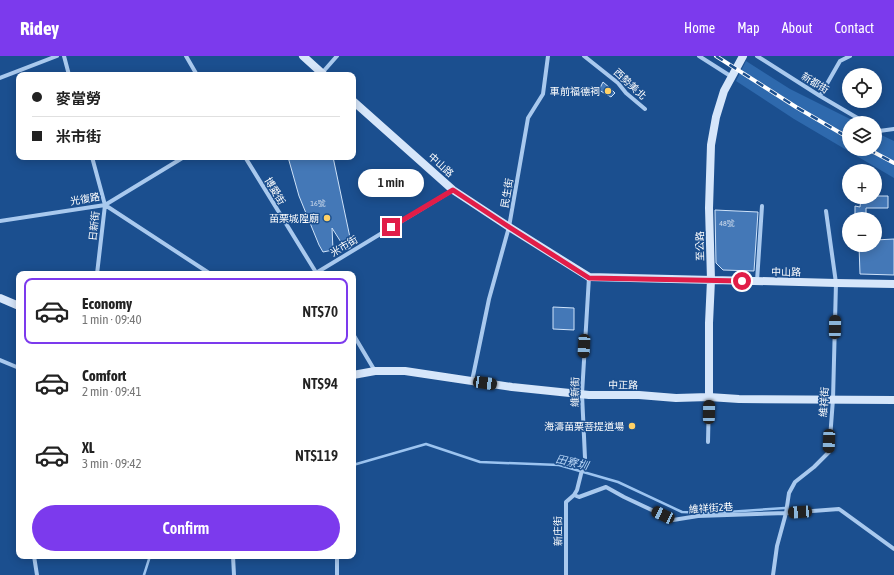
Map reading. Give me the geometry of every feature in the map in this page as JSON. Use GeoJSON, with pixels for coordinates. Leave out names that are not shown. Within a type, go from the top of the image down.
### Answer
{"type":"FeatureCollection","features":[{"type":"Feature","properties":{"kind":"street"},"geometry":{"type":"LineString","coordinates":[[0,78],[57,56]]}},
{"type":"Feature","properties":{"kind":"street"},"geometry":{"type":"LineString","coordinates":[[64,56],[68,72]]}},
{"type":"Feature","properties":{"kind":"street"},"geometry":{"type":"LineString","coordinates":[[186,56],[195,72]]}},
{"type":"Feature","properties":{"kind":"street"},"geometry":{"type":"LineString","coordinates":[[302,56],[319,72]]}},
{"type":"Feature","properties":{"kind":"street"},"geometry":{"type":"LineString","coordinates":[[323,72],[337,56]]}},
{"type":"Feature","properties":{"kind":"street","name":"民生街"},"geometry":{"type":"LineString","coordinates":[[472,382],[489,299],[509,227],[528,118],[543,94],[548,56]]}},
{"type":"Feature","properties":{"kind":"street","name":"西勢美北"},"geometry":{"type":"LineString","coordinates":[[584,56],[618,82],[626,93],[645,109]]}},
{"type":"Feature","properties":{"kind":"street"},"geometry":{"type":"LineString","coordinates":[[699,56],[732,77]]}},
{"type":"Feature","properties":{"kind":"street","name":"至公路"},"geometry":{"type":"LineString","coordinates":[[708,442],[709,323],[711,280],[709,208],[711,145],[716,117],[724,91],[743,56]]}},
{"type":"Feature","properties":{"kind":"street","name":"新都街"},"geometry":{"type":"LineString","coordinates":[[757,56],[854,116]]}},
{"type":"Feature","properties":{"kind":"street"},"geometry":{"type":"LineString","coordinates":[[820,96],[840,61],[850,56]]}},
{"type":"Feature","properties":{"kind":"street","name":"中山路"},"geometry":{"type":"LineString","coordinates":[[356,104],[453,190],[589,278],[894,284]]}},
{"type":"Feature","properties":{"kind":"street"},"geometry":{"type":"LineString","coordinates":[[882,130],[894,129]]}},
{"type":"Feature","properties":{"kind":"street","name":"日新街"},"geometry":{"type":"LineString","coordinates":[[93,160],[105,205],[97,271]]}},
{"type":"Feature","properties":{"kind":"street","name":"光復路"},"geometry":{"type":"LineString","coordinates":[[0,221],[105,205],[179,160]]}},
{"type":"Feature","properties":{"kind":"street","name":"博愛街"},"geometry":{"type":"LineString","coordinates":[[247,160],[315,271]]}},
{"type":"Feature","properties":{"kind":"street","name":"米市街"},"geometry":{"type":"LineString","coordinates":[[319,271],[453,190]]}},
{"type":"Feature","properties":{"kind":"street"},"geometry":{"type":"LineString","coordinates":[[105,205],[206,271]]}},
{"type":"Feature","properties":{"kind":"street"},"geometry":{"type":"LineString","coordinates":[[757,281],[762,206]]}},
{"type":"Feature","properties":{"kind":"street","name":"維祥街"},"geometry":{"type":"LineString","coordinates":[[772,575],[789,493],[795,482],[814,467],[828,452],[833,399],[836,283],[826,211]]}},
{"type":"Feature","properties":{"kind":"street","name":"維新街"},"geometry":{"type":"LineString","coordinates":[[577,490],[585,458],[582,394],[589,278]]}},
{"type":"Feature","properties":{"kind":"street"},"geometry":{"type":"LineString","coordinates":[[0,298],[16,305]]}},
{"type":"Feature","properties":{"kind":"street"},"geometry":{"type":"LineString","coordinates":[[356,339],[376,371]]}},
{"type":"Feature","properties":{"kind":"street"},"geometry":{"type":"LineString","coordinates":[[0,360],[16,367]]}},
{"type":"Feature","properties":{"kind":"street","name":"中正路"},"geometry":{"type":"LineString","coordinates":[[356,374],[376,371],[405,371],[472,382],[582,394],[639,395],[676,398],[709,397],[894,400]]}},
{"type":"Feature","properties":{"kind":"street","name":"維祥街2巷"},"geometry":{"type":"LineString","coordinates":[[574,495],[579,497],[606,487],[673,520],[698,516],[839,510],[894,549]]}},
{"type":"Feature","properties":{"kind":"street","name":"新庄街"},"geometry":{"type":"LineString","coordinates":[[566,575],[566,502],[577,490]]}},
{"type":"Feature","properties":{"kind":"street"},"geometry":{"type":"LineString","coordinates":[[34,559],[37,575]]}},
{"type":"Feature","properties":{"kind":"street"},"geometry":{"type":"LineString","coordinates":[[233,559],[234,575]]}},
{"type":"Feature","properties":{"kind":"street"},"geometry":{"type":"LineString","coordinates":[[337,559],[337,575]]}},
{"type":"Feature","properties":{"kind":"shaded area"},"geometry":{"type":"Polygon","coordinates":[[[746,61],[790,89],[844,116],[842,116],[842,147],[794,119],[736,81],[746,61]]]}},
{"type":"Feature","properties":{"kind":"shaded area"},"geometry":{"type":"Polygon","coordinates":[[[882,135],[894,141],[894,178],[882,171],[882,164],[870,164],[857,156],[882,156],[882,135]]]}},
{"type":"Feature","properties":{"kind":"building","name":"車前福德祠"},"geometry":{"type":"Polygon","coordinates":[[[603,82],[615,93],[611,97],[599,90],[603,82]]]}},
{"type":"Feature","properties":{"kind":"building","name":"苗栗城隍廟"},"geometry":{"type":"Polygon","coordinates":[[[289,160],[334,160],[352,247],[346,250],[332,228],[333,250],[323,252],[299,196],[289,160]]]}},
{"type":"Feature","properties":{"kind":"building"},"geometry":{"type":"Polygon","coordinates":[[[882,196],[888,196],[888,208],[866,208],[866,212],[855,212],[855,206],[860,207],[860,204],[882,204],[882,196]]]}},
{"type":"Feature","properties":{"kind":"building"},"geometry":{"type":"Polygon","coordinates":[[[715,210],[758,212],[754,271],[723,270],[716,263],[715,210]]]}},
{"type":"Feature","properties":{"kind":"building"},"geometry":{"type":"Polygon","coordinates":[[[894,239],[894,275],[860,274],[859,252],[882,252],[882,240],[894,239]]]}},
{"type":"Feature","properties":{"kind":"building"},"geometry":{"type":"Polygon","coordinates":[[[553,307],[574,308],[574,330],[553,329],[553,307]]]}},
{"type":"Feature","properties":{"kind":"waterway","name":"田寮圳"},"geometry":{"type":"LineString","coordinates":[[356,464],[426,444],[480,462],[559,465],[618,482],[682,512],[713,513],[785,508]]}},
{"type":"Feature","properties":{"kind":"waterway","name":"田寮圳"},"geometry":{"type":"LineString","coordinates":[[144,575],[149,559]]}},
{"type":"Feature","properties":{"kind":"railway"},"geometry":{"type":"LineString","coordinates":[[716,56],[796,107],[842,134]]}},
{"type":"Feature","properties":{"kind":"railway"},"geometry":{"type":"LineString","coordinates":[[881,156],[894,163]]}},
{"type":"Feature","properties":{"kind":"place","name":"車前福德祠"},"geometry":{"type":"Point","coordinates":[608,91]}},
{"type":"Feature","properties":{"kind":"place","name":"苗栗城隍廟"},"geometry":{"type":"Point","coordinates":[327,218]}},
{"type":"Feature","properties":{"kind":"place","name":"海濤苗栗菩提道場"},"geometry":{"type":"Point","coordinates":[632,426]}},
{"type":"Feature","properties":{"kind":"route"},"geometry":{"type":"LineString","coordinates":[[391,227],[453,190],[589,278],[742,281]]}}]}
